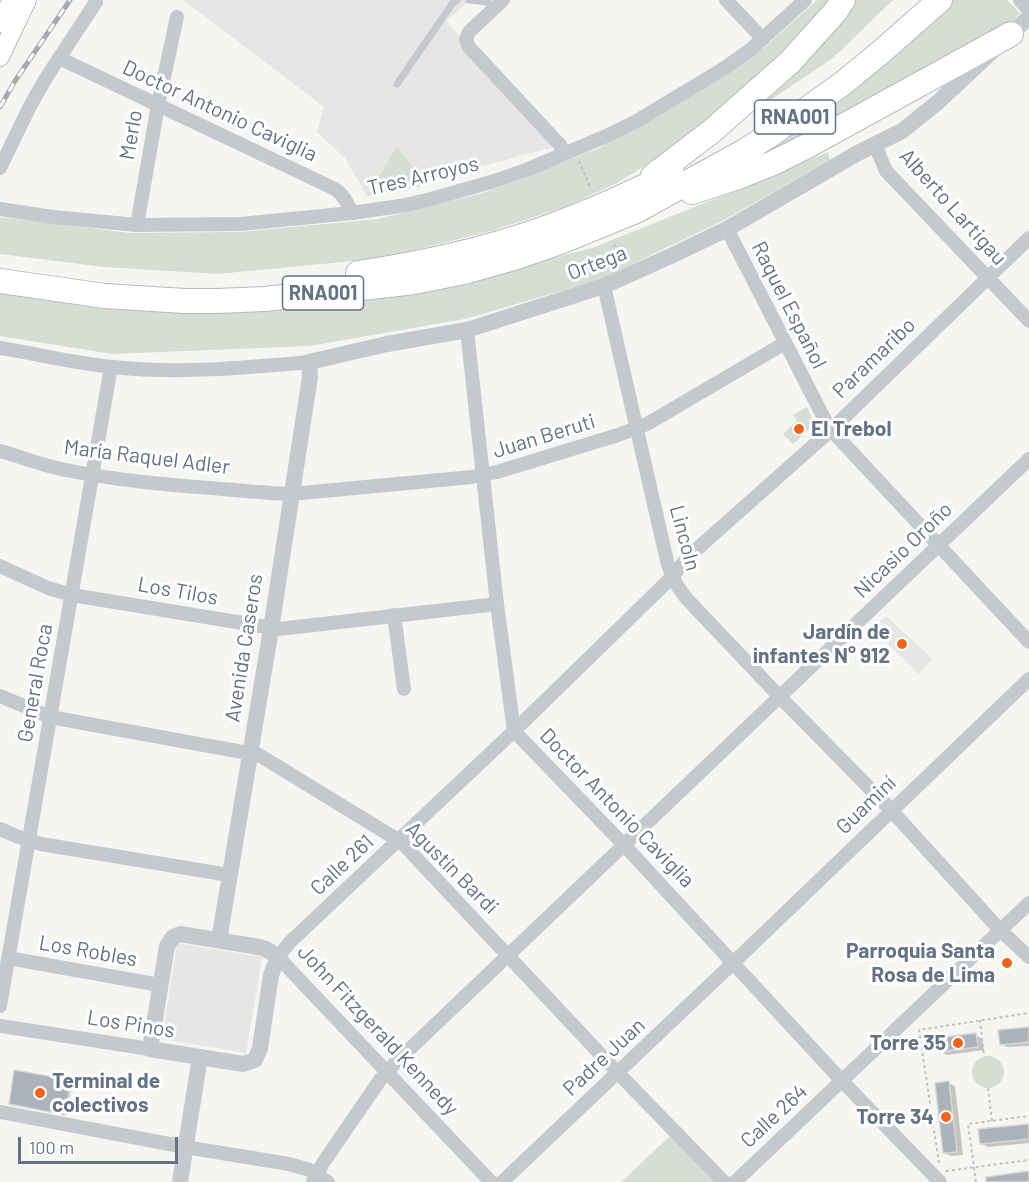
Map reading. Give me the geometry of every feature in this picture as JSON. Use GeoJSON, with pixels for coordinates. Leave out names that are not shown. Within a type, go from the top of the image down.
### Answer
{"type":"FeatureCollection","features":[{"type":"Feature","properties":{"kind":"highway"},"geometry":{"type":"LineString","coordinates":[[629,204],[665,168],[712,131],[790,62],[843,0]]}},
{"type":"Feature","properties":{"kind":"highway","name":"RNA001"},"geometry":{"type":"LineString","coordinates":[[0,267],[107,283],[260,284],[308,280],[410,265],[458,254],[629,204],[673,173],[794,99],[862,49],[915,0]]}},
{"type":"Feature","properties":{"kind":"highway","name":"RNA001"},"geometry":{"type":"LineString","coordinates":[[0,281],[105,296],[185,301],[264,299],[414,282],[464,272],[514,258],[563,241],[629,204],[742,152],[773,133],[850,77],[940,0]]}},
{"type":"Feature","properties":{"kind":"highway"},"geometry":{"type":"LineString","coordinates":[[629,204],[741,176],[772,163],[838,130],[1011,34]]}},
{"type":"Feature","properties":{"kind":"main road"},"geometry":{"type":"LineString","coordinates":[[0,23],[12,0]]}},
{"type":"Feature","properties":{"kind":"main road"},"geometry":{"type":"LineString","coordinates":[[0,57],[27,0]]}},
{"type":"Feature","properties":{"kind":"street"},"geometry":{"type":"LineString","coordinates":[[726,0],[763,39]]}},
{"type":"Feature","properties":{"kind":"street","name":"Tres Arroyos"},"geometry":{"type":"LineString","coordinates":[[0,209],[137,225],[240,224],[352,213],[431,199],[500,179],[635,122],[723,69],[763,39],[806,0]]}},
{"type":"Feature","properties":{"kind":"street"},"geometry":{"type":"LineString","coordinates":[[1021,0],[1029,9]]}},
{"type":"Feature","properties":{"kind":"street"},"geometry":{"type":"LineString","coordinates":[[0,168],[30,106],[96,2]]}},
{"type":"Feature","properties":{"kind":"street"},"geometry":{"type":"LineString","coordinates":[[500,4],[469,32],[466,39],[470,47],[568,152]]}},
{"type":"Feature","properties":{"kind":"street","name":"Merlo"},"geometry":{"type":"LineString","coordinates":[[137,225],[158,105],[177,17]]}},
{"type":"Feature","properties":{"kind":"street","name":"Ortega"},"geometry":{"type":"LineString","coordinates":[[0,348],[111,367],[152,370],[309,362],[387,344],[466,330],[604,286],[727,229],[902,131],[919,119],[1029,17]]}},
{"type":"Feature","properties":{"kind":"street","name":"Doctor Antonio Caviglia"},"geometry":{"type":"LineString","coordinates":[[59,58],[334,189],[341,193],[352,213]]}},
{"type":"Feature","properties":{"kind":"street","name":"Alberto Lartigau"},"geometry":{"type":"LineString","coordinates":[[874,145],[886,171],[1029,321]]}},
{"type":"Feature","properties":{"kind":"street","name":"Raquel Español"},"geometry":{"type":"LineString","coordinates":[[727,229],[831,430],[1029,642]]}},
{"type":"Feature","properties":{"kind":"street","name":"Paramaribo"},"geometry":{"type":"LineString","coordinates":[[514,731],[672,577],[688,558],[831,430],[1029,238]]}},
{"type":"Feature","properties":{"kind":"street","name":"Lincoln"},"geometry":{"type":"LineString","coordinates":[[604,286],[672,577],[687,599],[891,810],[1000,930],[1029,957]]}},
{"type":"Feature","properties":{"kind":"street","name":"Doctor Antonio Caviglia"},"geometry":{"type":"LineString","coordinates":[[466,330],[514,731],[624,845],[842,1081],[940,1182]]}},
{"type":"Feature","properties":{"kind":"street","name":"Juan Beruti"},"geometry":{"type":"LineString","coordinates":[[291,494],[483,476],[647,424],[785,343]]}},
{"type":"Feature","properties":{"kind":"street","name":"Avenida Caseros"},"geometry":{"type":"LineString","coordinates":[[219,940],[271,628],[310,376],[309,362]]}},
{"type":"Feature","properties":{"kind":"street","name":"General Roca"},"geometry":{"type":"LineString","coordinates":[[0,1006],[3,975],[29,840],[111,367]]}},
{"type":"Feature","properties":{"kind":"street","name":"María Raquel Adler"},"geometry":{"type":"LineString","coordinates":[[0,451],[59,469],[125,480],[291,494]]}},
{"type":"Feature","properties":{"kind":"street","name":"Nicasio Oroño"},"geometry":{"type":"LineString","coordinates":[[319,1179],[374,1089],[387,1072],[1029,459]]}},
{"type":"Feature","properties":{"kind":"street","name":"Los Tilos"},"geometry":{"type":"LineString","coordinates":[[0,566],[48,588],[72,595],[279,629],[497,604]]}},
{"type":"Feature","properties":{"kind":"street"},"geometry":{"type":"LineString","coordinates":[[394,615],[404,689]]}},
{"type":"Feature","properties":{"kind":"street","name":"Guaminí"},"geometry":{"type":"LineString","coordinates":[[734,963],[1029,679]]}},
{"type":"Feature","properties":{"kind":"street","name":"Agustín Bardi"},"geometry":{"type":"LineString","coordinates":[[0,696],[50,717],[250,753],[266,759],[398,840],[724,1182]]}},
{"type":"Feature","properties":{"kind":"street","name":"Calle 261"},"geometry":{"type":"LineString","coordinates":[[278,957],[289,943],[514,731]]}},
{"type":"Feature","properties":{"kind":"street"},"geometry":{"type":"LineString","coordinates":[[0,829],[29,840],[229,875]]}},
{"type":"Feature","properties":{"kind":"street","name":"Calle 264"},"geometry":{"type":"LineString","coordinates":[[735,1182],[1029,903]]}},
{"type":"Feature","properties":{"kind":"street","name":"John Fitzgerald Kennedy"},"geometry":{"type":"LineString","coordinates":[[160,985],[167,946],[172,938],[180,934],[266,949],[278,957],[491,1182]]}},
{"type":"Feature","properties":{"kind":"street","name":"Los Pinos"},"geometry":{"type":"LineString","coordinates":[[0,1026],[243,1064],[255,1060],[260,1048],[271,975],[278,957]]}},
{"type":"Feature","properties":{"kind":"street","name":"Los Robles"},"geometry":{"type":"LineString","coordinates":[[8,958],[160,985]]}},
{"type":"Feature","properties":{"kind":"street","name":"Padre Juan"},"geometry":{"type":"LineString","coordinates":[[502,1182],[734,963]]}},
{"type":"Feature","properties":{"kind":"street"},"geometry":{"type":"LineString","coordinates":[[150,1049],[160,985]]}},
{"type":"Feature","properties":{"kind":"street"},"geometry":{"type":"LineString","coordinates":[[180,1182],[200,1057]]}},
{"type":"Feature","properties":{"kind":"street"},"geometry":{"type":"LineString","coordinates":[[0,1112],[290,1164],[305,1168],[319,1179]]}},
{"type":"Feature","properties":{"kind":"lane"},"geometry":{"type":"LineString","coordinates":[[397,84],[457,0]]}},
{"type":"Feature","properties":{"kind":"lane"},"geometry":{"type":"LineString","coordinates":[[469,0],[500,4]]}},
{"type":"Feature","properties":{"kind":"path"},"geometry":{"type":"LineString","coordinates":[[568,152],[591,189]]}},
{"type":"Feature","properties":{"kind":"path"},"geometry":{"type":"LineString","coordinates":[[614,244],[628,276]]}},
{"type":"Feature","properties":{"kind":"path"},"geometry":{"type":"LineString","coordinates":[[1029,1013],[919,1030],[940,1172],[1029,1160]]}},
{"type":"Feature","properties":{"kind":"path"},"geometry":{"type":"LineString","coordinates":[[980,1020],[984,1056]]}},
{"type":"Feature","properties":{"kind":"path"},"geometry":{"type":"LineString","coordinates":[[988,1088],[992,1121]]}},
{"type":"Feature","properties":{"kind":"path"},"geometry":{"type":"LineString","coordinates":[[976,1182],[968,1124],[1029,1116]]}},
{"type":"Feature","properties":{"kind":"shaded area"},"geometry":{"type":"Polygon","coordinates":[[[183,0],[470,0],[446,21],[558,146],[367,196],[345,158],[317,132],[324,107],[183,0]]]}},
{"type":"Feature","properties":{"kind":"shaded area"},"geometry":{"type":"Polygon","coordinates":[[[817,0],[835,0],[824,18],[684,142],[617,183],[565,207],[491,231],[384,258],[218,274],[104,267],[0,254],[0,217],[130,233],[240,232],[377,219],[483,193],[599,148],[701,90],[766,46],[817,0]]]}},
{"type":"Feature","properties":{"kind":"shaded area"},"geometry":{"type":"Polygon","coordinates":[[[852,0],[893,0],[833,58],[717,136],[852,0]]]}},
{"type":"Feature","properties":{"kind":"shaded area"},"geometry":{"type":"Polygon","coordinates":[[[952,0],[1007,0],[1020,13],[996,39],[806,140],[729,170],[842,89],[952,0]]]}},
{"type":"Feature","properties":{"kind":"shaded area"},"geometry":{"type":"Polygon","coordinates":[[[397,147],[428,185],[367,196],[397,147]]]}},
{"type":"Feature","properties":{"kind":"shaded area"},"geometry":{"type":"Polygon","coordinates":[[[828,152],[830,160],[722,221],[599,280],[465,319],[309,346],[112,354],[0,336],[0,294],[117,310],[302,307],[440,287],[592,248],[828,152]]]}},
{"type":"Feature","properties":{"kind":"shaded area","name":"El Trebol"},"geometry":{"type":"Polygon","coordinates":[[[807,407],[815,424],[793,444],[783,434],[797,420],[793,415],[807,407]]]}},
{"type":"Feature","properties":{"kind":"shaded area","name":"Jardín de infantes N° 912"},"geometry":{"type":"Polygon","coordinates":[[[886,616],[933,659],[918,674],[872,628],[886,616]]]}},
{"type":"Feature","properties":{"kind":"shaded area"},"geometry":{"type":"Polygon","coordinates":[[[177,943],[262,957],[246,1053],[162,1039],[177,943]]]}},
{"type":"Feature","properties":{"kind":"shaded area"},"geometry":{"type":"Polygon","coordinates":[[[988,1056],[1000,1060],[1004,1072],[1000,1084],[988,1088],[976,1084],[972,1072],[976,1060],[988,1056]]]}},
{"type":"Feature","properties":{"kind":"shaded area"},"geometry":{"type":"Polygon","coordinates":[[[672,1134],[717,1182],[621,1182],[672,1134]]]}},
{"type":"Feature","properties":{"kind":"building"},"geometry":{"type":"Polygon","coordinates":[[[1029,1027],[1029,1042],[1000,1045],[998,1030],[1029,1027]]]}},
{"type":"Feature","properties":{"kind":"building","name":"Torre 35"},"geometry":{"type":"Polygon","coordinates":[[[976,1033],[978,1047],[939,1052],[937,1038],[976,1033]]]}},
{"type":"Feature","properties":{"kind":"building","name":"Terminal de colectivos"},"geometry":{"type":"Polygon","coordinates":[[[14,1070],[71,1080],[65,1115],[9,1104],[14,1070]]]}},
{"type":"Feature","properties":{"kind":"building","name":"Torre 34"},"geometry":{"type":"Polygon","coordinates":[[[949,1081],[957,1152],[943,1153],[935,1083],[949,1081]]]}},
{"type":"Feature","properties":{"kind":"building"},"geometry":{"type":"Polygon","coordinates":[[[1029,1124],[1029,1139],[980,1144],[978,1129],[1029,1124]]]}},
{"type":"Feature","properties":{"kind":"building"},"geometry":{"type":"Polygon","coordinates":[[[1029,1171],[1029,1182],[986,1182],[986,1177],[1029,1171]]]}},
{"type":"Feature","properties":{"kind":"railway"},"geometry":{"type":"LineString","coordinates":[[0,107],[70,0]]}},
{"type":"Feature","properties":{"kind":"place","name":"El Trebol"},"geometry":{"type":"Point","coordinates":[799,429]}},
{"type":"Feature","properties":{"kind":"place","name":"Jardín de infantes N° 912"},"geometry":{"type":"Point","coordinates":[902,644]}},
{"type":"Feature","properties":{"kind":"place","name":"Parroquia Santa Rosa de Lima"},"geometry":{"type":"Point","coordinates":[1007,963]}},
{"type":"Feature","properties":{"kind":"place","name":"Torre 35"},"geometry":{"type":"Point","coordinates":[958,1043]}},
{"type":"Feature","properties":{"kind":"place","name":"Terminal de colectivos"},"geometry":{"type":"Point","coordinates":[40,1093]}},
{"type":"Feature","properties":{"kind":"place","name":"Torre 34"},"geometry":{"type":"Point","coordinates":[946,1117]}}]}
